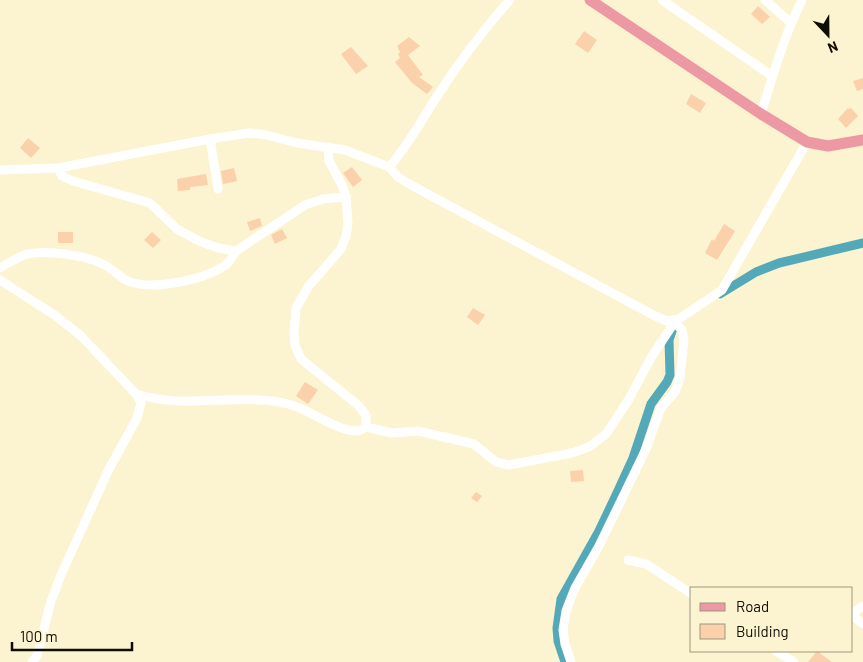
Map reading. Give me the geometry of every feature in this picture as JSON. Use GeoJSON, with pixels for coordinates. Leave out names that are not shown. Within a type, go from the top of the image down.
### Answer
{"type":"FeatureCollection","features":[{"type":"Feature","properties":{"kind":"main road"},"geometry":{"type":"LineString","coordinates":[[590,0],[761,114],[807,142],[828,146],[863,140]]}},
{"type":"Feature","properties":{"kind":"street"},"geometry":{"type":"LineString","coordinates":[[389,167],[401,154],[477,38],[510,0]]}},
{"type":"Feature","properties":{"kind":"street"},"geometry":{"type":"LineString","coordinates":[[662,0],[772,76]]}},
{"type":"Feature","properties":{"kind":"street"},"geometry":{"type":"LineString","coordinates":[[765,0],[791,23]]}},
{"type":"Feature","properties":{"kind":"street"},"geometry":{"type":"LineString","coordinates":[[761,114],[791,23],[802,0]]}},
{"type":"Feature","properties":{"kind":"street"},"geometry":{"type":"LineString","coordinates":[[0,170],[58,168],[249,133],[345,150],[389,167],[398,177],[411,185],[655,316],[676,324],[684,339],[680,378],[674,392],[661,408],[646,449],[599,546],[575,588],[566,611],[563,630],[571,662]]}},
{"type":"Feature","properties":{"kind":"street"},"geometry":{"type":"LineString","coordinates":[[210,139],[218,189]]}},
{"type":"Feature","properties":{"kind":"street"},"geometry":{"type":"LineString","coordinates":[[136,394],[157,400],[242,400],[292,404],[342,428],[358,432],[366,427],[392,433],[418,431],[474,444],[496,462],[509,465],[589,448],[606,434],[629,399],[652,356],[676,324],[682,317],[722,290],[807,142]]}},
{"type":"Feature","properties":{"kind":"street"},"geometry":{"type":"LineString","coordinates":[[328,147],[329,161],[342,185],[346,197],[348,223],[346,236],[340,250],[308,287],[296,308],[295,345],[301,359],[358,406],[366,415],[366,427]]}},
{"type":"Feature","properties":{"kind":"street"},"geometry":{"type":"LineString","coordinates":[[58,168],[62,176],[73,181],[150,203],[177,229],[198,241],[218,248],[236,251]]}},
{"type":"Feature","properties":{"kind":"street"},"geometry":{"type":"LineString","coordinates":[[0,268],[27,254],[43,253],[90,258],[105,264],[128,281],[140,284],[163,284],[193,280],[225,265],[236,251],[305,205],[323,199],[346,197]]}},
{"type":"Feature","properties":{"kind":"street"},"geometry":{"type":"LineString","coordinates":[[0,280],[56,316],[81,336],[136,394],[142,403],[137,418],[108,471],[81,528],[51,601],[37,656],[32,662]]}},
{"type":"Feature","properties":{"kind":"street"},"geometry":{"type":"LineString","coordinates":[[628,560],[646,564],[690,593]]}},
{"type":"Feature","properties":{"kind":"street"},"geometry":{"type":"LineString","coordinates":[[863,606],[853,614],[854,618],[863,624]]}},
{"type":"Feature","properties":{"kind":"street"},"geometry":{"type":"LineString","coordinates":[[778,652],[794,662]]}},
{"type":"Feature","properties":{"kind":"building"},"geometry":{"type":"Polygon","coordinates":[[[758,6],[770,17],[762,24],[751,14],[758,6]]]}},
{"type":"Feature","properties":{"kind":"building"},"geometry":{"type":"Polygon","coordinates":[[[584,31],[597,40],[588,53],[575,44],[584,31]]]}},
{"type":"Feature","properties":{"kind":"building"},"geometry":{"type":"Polygon","coordinates":[[[409,37],[420,46],[408,55],[423,75],[419,77],[433,87],[427,94],[412,83],[395,62],[400,58],[397,46],[409,37]]]}},
{"type":"Feature","properties":{"kind":"building"},"geometry":{"type":"Polygon","coordinates":[[[351,47],[368,66],[356,74],[341,54],[351,47]]]}},
{"type":"Feature","properties":{"kind":"building"},"geometry":{"type":"Polygon","coordinates":[[[863,78],[863,89],[857,91],[853,81],[863,78]]]}},
{"type":"Feature","properties":{"kind":"building"},"geometry":{"type":"Polygon","coordinates":[[[691,94],[706,103],[700,113],[686,104],[691,94]]]}},
{"type":"Feature","properties":{"kind":"building"},"geometry":{"type":"Polygon","coordinates":[[[848,108],[851,108],[858,116],[846,128],[838,119],[848,108]]]}},
{"type":"Feature","properties":{"kind":"building"},"geometry":{"type":"Polygon","coordinates":[[[28,138],[40,148],[31,158],[20,148],[28,138]]]}},
{"type":"Feature","properties":{"kind":"building"},"geometry":{"type":"Polygon","coordinates":[[[352,167],[362,180],[353,187],[343,173],[352,167]]]}},
{"type":"Feature","properties":{"kind":"building"},"geometry":{"type":"Polygon","coordinates":[[[234,168],[237,181],[223,184],[221,171],[234,168]]]}},
{"type":"Feature","properties":{"kind":"building"},"geometry":{"type":"Polygon","coordinates":[[[206,174],[208,185],[190,187],[190,190],[178,191],[177,179],[206,174]]]}},
{"type":"Feature","properties":{"kind":"building"},"geometry":{"type":"Polygon","coordinates":[[[260,218],[262,226],[250,231],[247,222],[260,218]]]}},
{"type":"Feature","properties":{"kind":"building"},"geometry":{"type":"Polygon","coordinates":[[[724,224],[735,231],[717,260],[705,253],[712,239],[714,241],[724,224]]]}},
{"type":"Feature","properties":{"kind":"building"},"geometry":{"type":"Polygon","coordinates":[[[282,229],[287,238],[275,244],[271,235],[282,229]]]}},
{"type":"Feature","properties":{"kind":"building"},"geometry":{"type":"Polygon","coordinates":[[[58,232],[73,232],[73,243],[58,243],[58,232]]]}},
{"type":"Feature","properties":{"kind":"building"},"geometry":{"type":"Polygon","coordinates":[[[152,232],[161,240],[153,248],[144,240],[152,232]]]}},
{"type":"Feature","properties":{"kind":"building"},"geometry":{"type":"Polygon","coordinates":[[[473,308],[485,315],[478,325],[467,317],[473,308]]]}},
{"type":"Feature","properties":{"kind":"building"},"geometry":{"type":"Polygon","coordinates":[[[305,382],[318,390],[308,404],[296,396],[305,382]]]}},
{"type":"Feature","properties":{"kind":"building"},"geometry":{"type":"Polygon","coordinates":[[[583,470],[584,481],[571,482],[570,471],[583,470]]]}},
{"type":"Feature","properties":{"kind":"building"},"geometry":{"type":"Polygon","coordinates":[[[476,492],[482,496],[477,502],[471,498],[476,492]]]}},
{"type":"Feature","properties":{"kind":"building"},"geometry":{"type":"Polygon","coordinates":[[[816,652],[818,652],[832,662],[808,662],[816,652]]]}},
{"type":"Feature","properties":{"kind":"waterway"},"geometry":{"type":"LineString","coordinates":[[720,294],[756,272],[779,263],[863,243]]}},
{"type":"Feature","properties":{"kind":"waterway"},"geometry":{"type":"LineString","coordinates":[[565,662],[558,641],[557,628],[561,599],[599,531],[633,458],[651,404],[670,375],[669,340],[673,328]]}}]}
